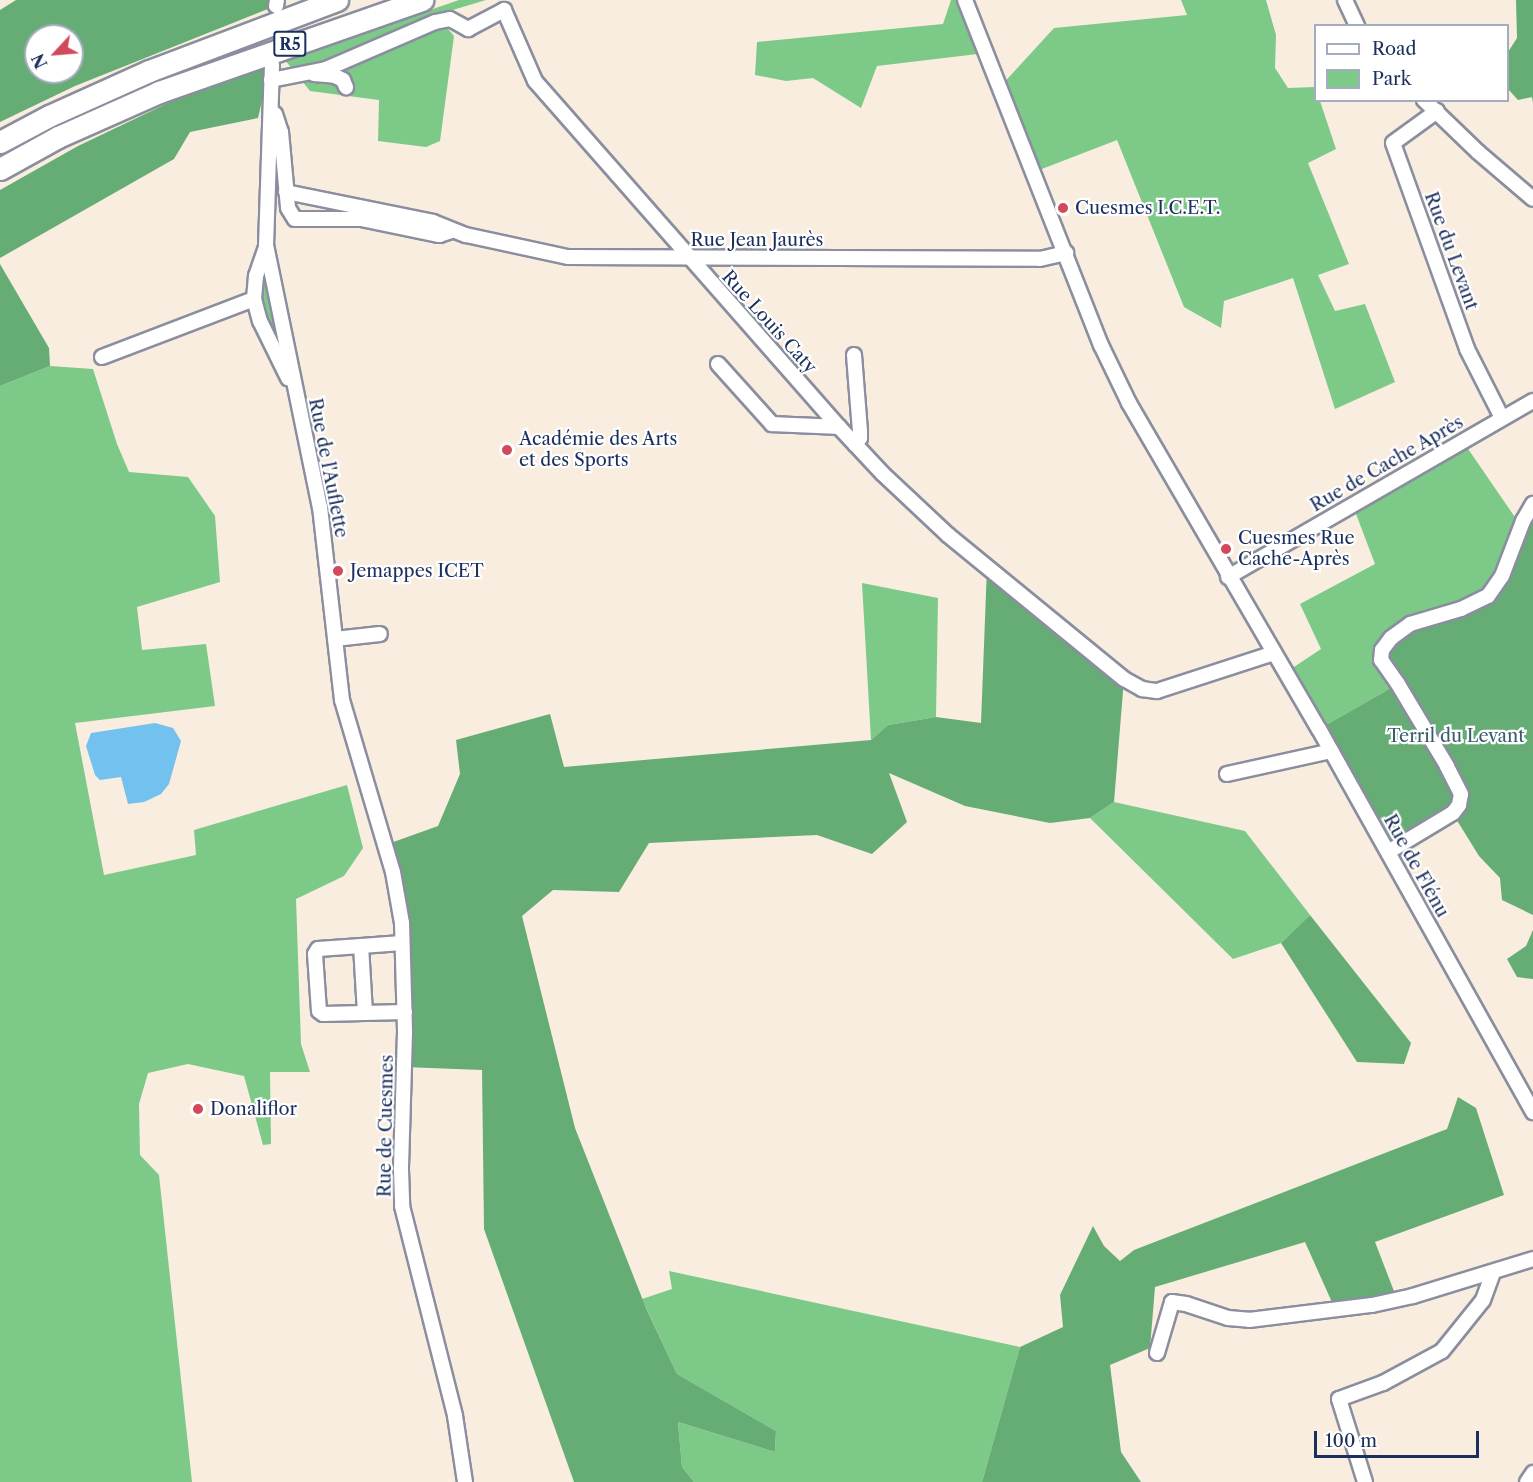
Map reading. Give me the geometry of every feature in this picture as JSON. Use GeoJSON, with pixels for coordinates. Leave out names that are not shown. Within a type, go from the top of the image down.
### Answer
{"type":"FeatureCollection","features":[{"type":"Feature","properties":{"kind":"highway","name":"R5"},"geometry":{"type":"LineString","coordinates":[[0,142],[49,116],[140,75],[337,0]]}},
{"type":"Feature","properties":{"kind":"highway","name":"R5"},"geometry":{"type":"LineString","coordinates":[[0,169],[58,137],[159,92],[422,0]]}},
{"type":"Feature","properties":{"kind":"street","name":"Rue de Flénu"},"geometry":{"type":"LineString","coordinates":[[965,0],[1101,345],[1128,402],[1228,577],[1332,751],[1533,1112]]}},
{"type":"Feature","properties":{"kind":"street"},"geometry":{"type":"LineString","coordinates":[[1345,0],[1356,24]]}},
{"type":"Feature","properties":{"kind":"street","name":"Rue Louis Caty"},"geometry":{"type":"LineString","coordinates":[[271,80],[326,69],[435,22],[450,19],[468,29],[504,10],[535,81],[839,427],[883,474],[948,535],[1124,679],[1142,689],[1157,691],[1274,653]]}},
{"type":"Feature","properties":{"kind":"street","name":"Rue de l'Auflette"},"geometry":{"type":"LineString","coordinates":[[272,65],[266,245],[320,507],[342,700],[393,872]]}},
{"type":"Feature","properties":{"kind":"street"},"geometry":{"type":"LineString","coordinates":[[306,73],[334,76],[343,80],[346,87]]}},
{"type":"Feature","properties":{"kind":"street"},"geometry":{"type":"LineString","coordinates":[[1426,102],[1478,152],[1533,199]]}},
{"type":"Feature","properties":{"kind":"street","name":"Rue Jean Jaurès"},"geometry":{"type":"LineString","coordinates":[[272,103],[281,132],[289,213],[295,219],[361,219],[439,235],[451,231]]}},
{"type":"Feature","properties":{"kind":"street","name":"Rue du Levant"},"geometry":{"type":"LineString","coordinates":[[1437,111],[1393,143],[1467,349],[1502,418]]}},
{"type":"Feature","properties":{"kind":"street","name":"Rue Jean Jaurès"},"geometry":{"type":"LineString","coordinates":[[286,192],[433,222],[451,231],[568,257],[1040,259],[1066,253]]}},
{"type":"Feature","properties":{"kind":"street"},"geometry":{"type":"LineString","coordinates":[[266,245],[255,276],[254,299],[260,321],[296,393]]}},
{"type":"Feature","properties":{"kind":"street"},"geometry":{"type":"LineString","coordinates":[[102,357],[254,299]]}},
{"type":"Feature","properties":{"kind":"street"},"geometry":{"type":"LineString","coordinates":[[854,355],[860,431],[860,438],[855,444]]}},
{"type":"Feature","properties":{"kind":"street"},"geometry":{"type":"LineString","coordinates":[[718,364],[772,424],[839,427]]}},
{"type":"Feature","properties":{"kind":"street","name":"Rue de Cache Après"},"geometry":{"type":"LineString","coordinates":[[1228,577],[1533,401]]}},
{"type":"Feature","properties":{"kind":"street"},"geometry":{"type":"LineString","coordinates":[[1388,852],[1453,813],[1459,805],[1461,795],[1447,766],[1381,660],[1382,650],[1391,638],[1410,624],[1461,609],[1488,597],[1502,576],[1523,521],[1533,504]]}},
{"type":"Feature","properties":{"kind":"street"},"geometry":{"type":"LineString","coordinates":[[335,639],[380,634]]}},
{"type":"Feature","properties":{"kind":"street"},"geometry":{"type":"LineString","coordinates":[[1183,692],[1231,673],[1239,664]]}},
{"type":"Feature","properties":{"kind":"street"},"geometry":{"type":"LineString","coordinates":[[1227,774],[1332,751]]}},
{"type":"Feature","properties":{"kind":"street","name":"Rue de Cuesmes"},"geometry":{"type":"LineString","coordinates":[[393,872],[402,943],[405,1012],[402,1206],[455,1416],[465,1482]]}},
{"type":"Feature","properties":{"kind":"street"},"geometry":{"type":"LineString","coordinates":[[402,943],[318,949],[315,954],[318,1006],[323,1014],[405,1012]]}},
{"type":"Feature","properties":{"kind":"street"},"geometry":{"type":"LineString","coordinates":[[361,946],[365,1013]]}},
{"type":"Feature","properties":{"kind":"street"},"geometry":{"type":"LineString","coordinates":[[1157,1353],[1172,1302],[1186,1304],[1228,1318],[1249,1320],[1372,1305],[1493,1272],[1533,1258]]}},
{"type":"Feature","properties":{"kind":"street"},"geometry":{"type":"LineString","coordinates":[[1365,1482],[1339,1399],[1383,1383],[1442,1351],[1483,1300],[1493,1272]]}},
{"type":"Feature","properties":{"kind":"street"},"geometry":{"type":"LineString","coordinates":[[1527,1482],[1533,1473]]}},
{"type":"Feature","properties":{"kind":"green space"},"geometry":{"type":"Polygon","coordinates":[[[16,0],[269,0],[268,9],[84,82],[84,24],[24,24],[24,84],[80,84],[0,122],[0,10],[16,0]]]}},
{"type":"Feature","properties":{"kind":"green space"},"geometry":{"type":"Polygon","coordinates":[[[459,0],[486,0],[436,15],[454,36],[440,141],[426,147],[378,141],[379,100],[310,91],[285,60],[459,0]]]}},
{"type":"Feature","properties":{"kind":"green space"},"geometry":{"type":"Polygon","coordinates":[[[951,0],[965,0],[986,53],[877,66],[861,108],[813,78],[786,81],[755,75],[757,42],[943,24],[951,0]]]}},
{"type":"Feature","properties":{"kind":"green space"},"geometry":{"type":"Polygon","coordinates":[[[1181,0],[1266,0],[1276,35],[1275,68],[1288,88],[1314,87],[1314,102],[1320,102],[1336,149],[1308,163],[1349,264],[1318,275],[1335,311],[1365,304],[1395,382],[1335,409],[1293,278],[1224,301],[1221,328],[1184,307],[1117,140],[1034,172],[1000,87],[1054,28],[1187,15],[1181,0]]]}},
{"type":"Feature","properties":{"kind":"green space"},"geometry":{"type":"Polygon","coordinates":[[[1516,0],[1533,0],[1533,103],[1532,97],[1518,100],[1509,90],[1509,50],[1517,38],[1516,0]]]}},
{"type":"Feature","properties":{"kind":"green space"},"geometry":{"type":"Polygon","coordinates":[[[264,68],[265,88],[258,118],[190,132],[174,159],[0,258],[0,190],[78,146],[166,104],[214,83],[264,68]]]}},
{"type":"Feature","properties":{"kind":"green space"},"geometry":{"type":"Polygon","coordinates":[[[0,264],[49,348],[50,366],[0,386],[0,264]]]}},
{"type":"Feature","properties":{"kind":"green space"},"geometry":{"type":"Polygon","coordinates":[[[266,266],[282,358],[265,319],[259,296],[260,277],[266,266]]]}},
{"type":"Feature","properties":{"kind":"green space"},"geometry":{"type":"Polygon","coordinates":[[[50,366],[93,369],[117,444],[129,472],[188,477],[215,516],[220,582],[137,607],[142,650],[206,644],[215,706],[75,723],[104,875],[196,855],[194,830],[347,785],[363,848],[344,876],[296,899],[301,1044],[310,1072],[270,1072],[271,1144],[263,1145],[244,1076],[188,1064],[148,1073],[139,1104],[140,1155],[159,1175],[192,1482],[0,1482],[0,386],[50,366]]]}},
{"type":"Feature","properties":{"kind":"green space"},"geometry":{"type":"Polygon","coordinates":[[[1464,443],[1521,526],[1502,576],[1398,684],[1319,729],[1288,671],[1321,649],[1300,604],[1375,564],[1353,506],[1464,443]]]}},
{"type":"Feature","properties":{"kind":"green space","name":"Terril du Levant"},"geometry":{"type":"Polygon","coordinates":[[[1533,504],[1533,915],[1502,900],[1500,878],[1479,856],[1453,814],[1388,852],[1319,729],[1398,684],[1381,660],[1391,638],[1488,596],[1533,504]]]}},
{"type":"Feature","properties":{"kind":"green space"},"geometry":{"type":"Polygon","coordinates":[[[987,567],[1124,679],[1114,802],[1090,818],[1050,823],[965,806],[889,773],[907,822],[872,854],[817,835],[649,843],[619,892],[553,890],[522,916],[575,1128],[646,1308],[677,1374],[776,1431],[775,1452],[678,1422],[682,1467],[694,1482],[574,1482],[484,1229],[482,1070],[404,1067],[402,923],[385,845],[438,826],[460,774],[456,740],[550,714],[564,767],[871,740],[888,725],[936,717],[981,723],[987,567]]]}},
{"type":"Feature","properties":{"kind":"green space"},"geometry":{"type":"Polygon","coordinates":[[[862,583],[938,598],[936,717],[888,725],[871,740],[862,583]]]}},
{"type":"Feature","properties":{"kind":"green space"},"geometry":{"type":"Polygon","coordinates":[[[1114,802],[1245,831],[1310,915],[1281,943],[1233,959],[1090,818],[1114,802]]]}},
{"type":"Feature","properties":{"kind":"green space"},"geometry":{"type":"Polygon","coordinates":[[[1310,915],[1411,1043],[1404,1064],[1357,1062],[1281,943],[1310,915]]]}},
{"type":"Feature","properties":{"kind":"green space"},"geometry":{"type":"Polygon","coordinates":[[[1533,930],[1533,979],[1517,977],[1507,959],[1526,946],[1533,930]]]}},
{"type":"Feature","properties":{"kind":"green space"},"geometry":{"type":"Polygon","coordinates":[[[1458,1097],[1476,1108],[1504,1195],[1375,1242],[1397,1299],[1335,1309],[1305,1242],[1155,1287],[1150,1348],[1110,1365],[1121,1452],[1141,1482],[982,1482],[1020,1347],[1063,1327],[1060,1295],[1093,1226],[1104,1246],[1120,1261],[1134,1250],[1447,1129],[1458,1097]]]}},
{"type":"Feature","properties":{"kind":"green space"},"geometry":{"type":"Polygon","coordinates":[[[669,1271],[1020,1347],[982,1482],[694,1482],[682,1467],[678,1422],[775,1452],[776,1431],[677,1374],[642,1299],[672,1289],[669,1271]]]}},
{"type":"Feature","properties":{"kind":"water"},"geometry":{"type":"Polygon","coordinates":[[[155,723],[173,728],[181,741],[169,784],[161,794],[144,802],[128,804],[121,777],[100,780],[95,775],[86,746],[91,733],[155,723]]]}},
{"type":"Feature","properties":{"kind":"place","name":"Cuesmes I.C.E.T."},"geometry":{"type":"Point","coordinates":[1063,208]}},
{"type":"Feature","properties":{"kind":"place","name":"Académie des Arts et des Sports"},"geometry":{"type":"Point","coordinates":[507,450]}},
{"type":"Feature","properties":{"kind":"place","name":"Cuesmes Rue Cache-Après"},"geometry":{"type":"Point","coordinates":[1226,549]}},
{"type":"Feature","properties":{"kind":"place","name":"Jemappes ICET"},"geometry":{"type":"Point","coordinates":[338,571]}},
{"type":"Feature","properties":{"kind":"place","name":"Donaliflor"},"geometry":{"type":"Point","coordinates":[198,1109]}}]}
